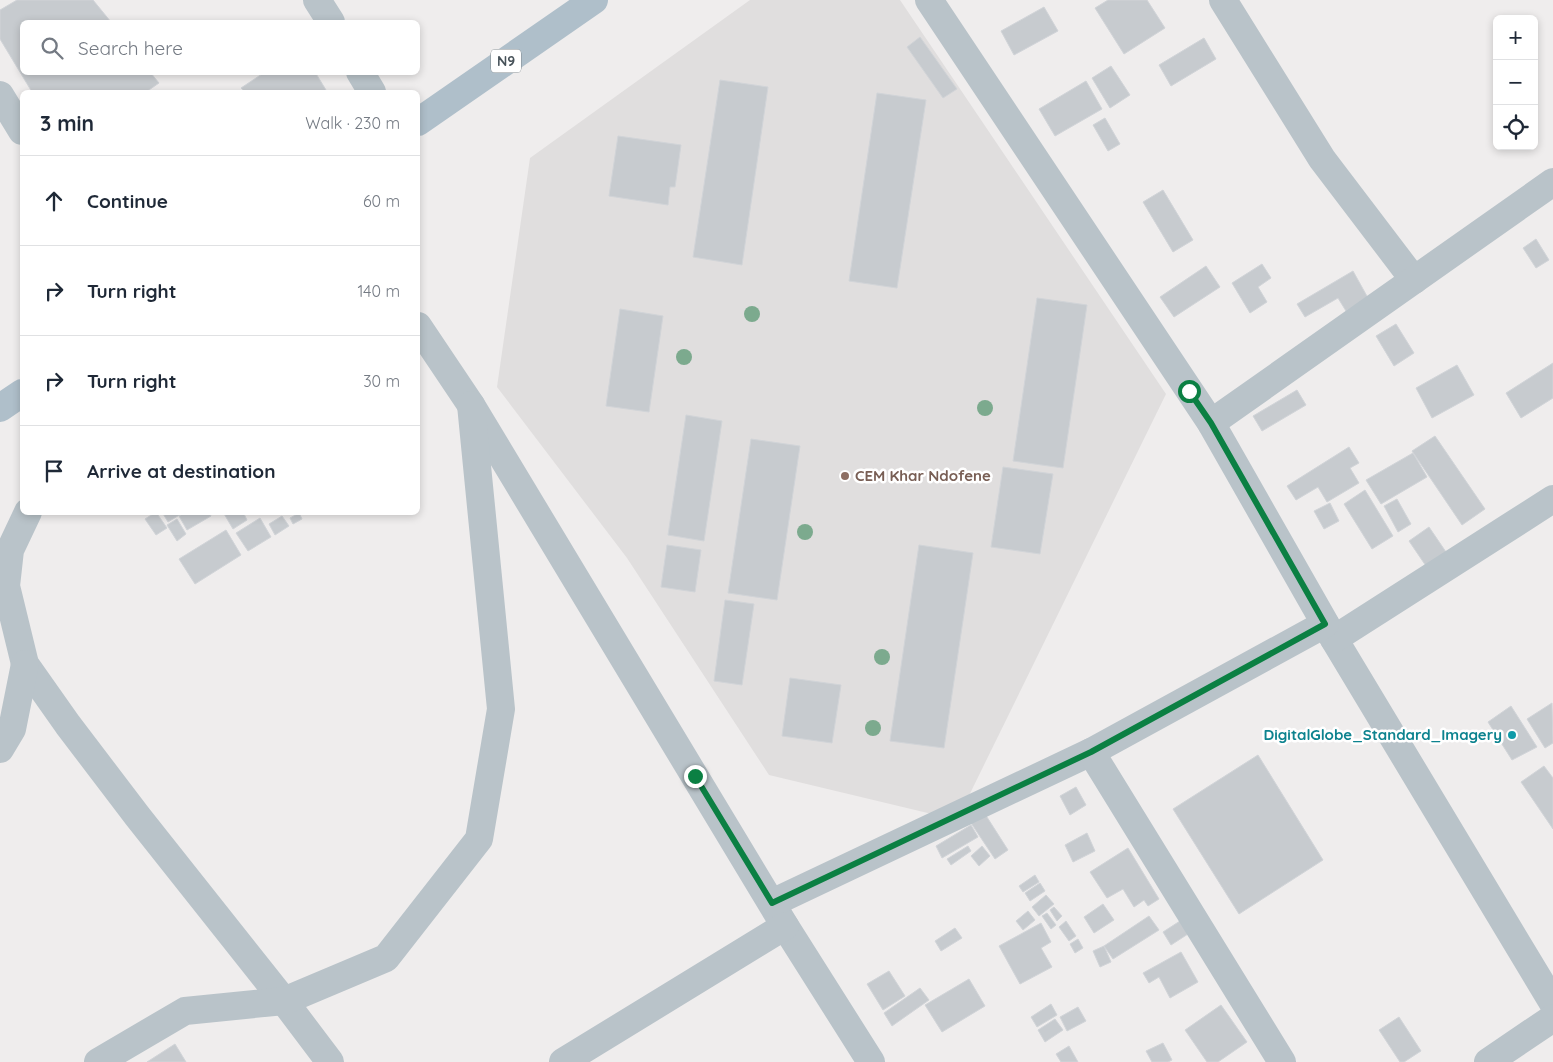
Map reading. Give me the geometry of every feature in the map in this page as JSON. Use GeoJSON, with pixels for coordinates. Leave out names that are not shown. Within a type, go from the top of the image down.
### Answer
{"type":"FeatureCollection","features":[{"type":"Feature","properties":{"kind":"main road","name":"N9"},"geometry":{"type":"LineString","coordinates":[[420,121],[594,0]]}},
{"type":"Feature","properties":{"kind":"main road"},"geometry":{"type":"LineString","coordinates":[[0,408],[20,393]]}},
{"type":"Feature","properties":{"kind":"street"},"geometry":{"type":"LineString","coordinates":[[317,0],[330,20]]}},
{"type":"Feature","properties":{"kind":"street"},"geometry":{"type":"LineString","coordinates":[[930,0],[1211,423],[1330,631],[1553,1003]]}},
{"type":"Feature","properties":{"kind":"street"},"geometry":{"type":"LineString","coordinates":[[1223,0],[1322,159],[1414,280]]}},
{"type":"Feature","properties":{"kind":"street"},"geometry":{"type":"LineString","coordinates":[[362,75],[371,90]]}},
{"type":"Feature","properties":{"kind":"street"},"geometry":{"type":"LineString","coordinates":[[0,95],[20,128]]}},
{"type":"Feature","properties":{"kind":"street"},"geometry":{"type":"LineString","coordinates":[[1211,423],[1553,182]]}},
{"type":"Feature","properties":{"kind":"street"},"geometry":{"type":"LineString","coordinates":[[420,329],[471,405],[778,915],[871,1062]]}},
{"type":"Feature","properties":{"kind":"street"},"geometry":{"type":"LineString","coordinates":[[98,1062],[185,1011],[284,1001],[386,958],[479,839],[501,709],[471,405]]}},
{"type":"Feature","properties":{"kind":"street"},"geometry":{"type":"LineString","coordinates":[[563,1062],[778,915],[1091,752],[1330,631],[1551,505]]}},
{"type":"Feature","properties":{"kind":"street"},"geometry":{"type":"LineString","coordinates":[[27,515],[10,550],[6,586],[24,664],[138,817],[330,1062]]}},
{"type":"Feature","properties":{"kind":"street"},"geometry":{"type":"LineString","coordinates":[[0,749],[12,728],[24,664]]}},
{"type":"Feature","properties":{"kind":"street"},"geometry":{"type":"LineString","coordinates":[[1091,752],[1282,1062]]}},
{"type":"Feature","properties":{"kind":"street"},"geometry":{"type":"LineString","coordinates":[[1488,1062],[1553,1018]]}},
{"type":"Feature","properties":{"kind":"shaded area","name":"CEM Khar Ndofene"},"geometry":{"type":"Polygon","coordinates":[[[750,0],[900,0],[1166,394],[957,820],[769,775],[627,558],[497,387],[530,158],[750,0]]]}},
{"type":"Feature","properties":{"kind":"building"},"geometry":{"type":"Polygon","coordinates":[[[17,0],[93,0],[109,20],[20,20],[20,72],[0,39],[0,10],[17,0]]]}},
{"type":"Feature","properties":{"kind":"building"},"geometry":{"type":"Polygon","coordinates":[[[1108,0],[1147,0],[1165,28],[1124,54],[1095,8],[1108,0]]]}},
{"type":"Feature","properties":{"kind":"building"},"geometry":{"type":"Polygon","coordinates":[[[1044,7],[1058,31],[1014,55],[1001,31],[1044,7]]]}},
{"type":"Feature","properties":{"kind":"building"},"geometry":{"type":"Polygon","coordinates":[[[920,37],[957,89],[943,98],[907,47],[920,37]]]}},
{"type":"Feature","properties":{"kind":"building"},"geometry":{"type":"Polygon","coordinates":[[[1204,38],[1216,59],[1171,86],[1159,65],[1204,38]]]}},
{"type":"Feature","properties":{"kind":"building"},"geometry":{"type":"Polygon","coordinates":[[[1111,66],[1130,95],[1110,108],[1092,78],[1111,66]]]}},
{"type":"Feature","properties":{"kind":"building"},"geometry":{"type":"Polygon","coordinates":[[[22,75],[152,75],[159,83],[149,90],[31,90],[22,75]]]}},
{"type":"Feature","properties":{"kind":"building"},"geometry":{"type":"Polygon","coordinates":[[[260,75],[317,75],[326,90],[243,90],[241,88],[260,75]]]}},
{"type":"Feature","properties":{"kind":"building"},"geometry":{"type":"Polygon","coordinates":[[[720,80],[768,87],[742,265],[693,257],[720,80]]]}},
{"type":"Feature","properties":{"kind":"building"},"geometry":{"type":"Polygon","coordinates":[[[1086,81],[1102,109],[1055,136],[1039,109],[1086,81]]]}},
{"type":"Feature","properties":{"kind":"building"},"geometry":{"type":"Polygon","coordinates":[[[877,93],[926,100],[897,288],[849,281],[877,93]]]}},
{"type":"Feature","properties":{"kind":"building"},"geometry":{"type":"Polygon","coordinates":[[[1105,118],[1120,144],[1108,151],[1093,125],[1105,118]]]}},
{"type":"Feature","properties":{"kind":"building"},"geometry":{"type":"Polygon","coordinates":[[[618,136],[681,145],[675,187],[670,187],[668,205],[609,196],[618,136]]]}},
{"type":"Feature","properties":{"kind":"building"},"geometry":{"type":"Polygon","coordinates":[[[1163,190],[1193,240],[1173,252],[1143,202],[1163,190]]]}},
{"type":"Feature","properties":{"kind":"building"},"geometry":{"type":"Polygon","coordinates":[[[1536,239],[1549,260],[1536,268],[1523,248],[1536,239]]]}},
{"type":"Feature","properties":{"kind":"building"},"geometry":{"type":"Polygon","coordinates":[[[1262,264],[1271,278],[1258,287],[1267,302],[1250,313],[1232,283],[1262,264]]]}},
{"type":"Feature","properties":{"kind":"building"},"geometry":{"type":"Polygon","coordinates":[[[1206,266],[1220,287],[1174,317],[1160,297],[1206,266]]]}},
{"type":"Feature","properties":{"kind":"building"},"geometry":{"type":"Polygon","coordinates":[[[1353,271],[1368,298],[1346,311],[1338,298],[1305,317],[1297,304],[1353,271]]]}},
{"type":"Feature","properties":{"kind":"building"},"geometry":{"type":"Polygon","coordinates":[[[1037,298],[1087,305],[1063,468],[1013,461],[1037,298]]]}},
{"type":"Feature","properties":{"kind":"building"},"geometry":{"type":"Polygon","coordinates":[[[620,309],[663,316],[649,412],[606,406],[620,309]]]}},
{"type":"Feature","properties":{"kind":"building"},"geometry":{"type":"Polygon","coordinates":[[[1396,324],[1414,353],[1394,366],[1376,336],[1396,324]]]}},
{"type":"Feature","properties":{"kind":"building"},"geometry":{"type":"Polygon","coordinates":[[[1553,363],[1553,398],[1521,418],[1506,393],[1553,363]]]}},
{"type":"Feature","properties":{"kind":"building"},"geometry":{"type":"Polygon","coordinates":[[[1457,365],[1474,395],[1432,418],[1416,388],[1457,365]]]}},
{"type":"Feature","properties":{"kind":"building"},"geometry":{"type":"Polygon","coordinates":[[[1297,390],[1306,405],[1262,431],[1253,416],[1297,390]]]}},
{"type":"Feature","properties":{"kind":"building"},"geometry":{"type":"Polygon","coordinates":[[[686,415],[722,421],[704,541],[668,535],[686,415]]]}},
{"type":"Feature","properties":{"kind":"building"},"geometry":{"type":"Polygon","coordinates":[[[1435,436],[1485,509],[1462,525],[1412,451],[1435,436]]]}},
{"type":"Feature","properties":{"kind":"building"},"geometry":{"type":"Polygon","coordinates":[[[751,439],[800,446],[777,600],[728,593],[751,439]]]}},
{"type":"Feature","properties":{"kind":"building"},"geometry":{"type":"Polygon","coordinates":[[[1349,447],[1359,463],[1350,468],[1359,483],[1327,502],[1318,487],[1296,500],[1287,486],[1349,447]]]}},
{"type":"Feature","properties":{"kind":"building"},"geometry":{"type":"Polygon","coordinates":[[[1413,453],[1427,477],[1381,504],[1366,480],[1413,453]]]}},
{"type":"Feature","properties":{"kind":"building"},"geometry":{"type":"Polygon","coordinates":[[[1003,467],[1053,474],[1040,554],[991,547],[1003,467]]]}},
{"type":"Feature","properties":{"kind":"building"},"geometry":{"type":"Polygon","coordinates":[[[1365,490],[1393,536],[1372,549],[1344,504],[1365,490]]]}},
{"type":"Feature","properties":{"kind":"building"},"geometry":{"type":"Polygon","coordinates":[[[1397,499],[1411,524],[1398,532],[1384,506],[1397,499]]]}},
{"type":"Feature","properties":{"kind":"building"},"geometry":{"type":"Polygon","coordinates":[[[1330,503],[1339,521],[1324,529],[1314,511],[1330,503]]]}},
{"type":"Feature","properties":{"kind":"building"},"geometry":{"type":"Polygon","coordinates":[[[151,515],[158,515],[167,528],[156,535],[145,519],[151,515]]]}},
{"type":"Feature","properties":{"kind":"building"},"geometry":{"type":"Polygon","coordinates":[[[164,515],[179,515],[168,522],[164,515]]]}},
{"type":"Feature","properties":{"kind":"building"},"geometry":{"type":"Polygon","coordinates":[[[210,515],[211,516],[187,530],[179,516],[210,515]]]}},
{"type":"Feature","properties":{"kind":"building"},"geometry":{"type":"Polygon","coordinates":[[[225,515],[244,515],[247,520],[233,529],[225,515]]]}},
{"type":"Feature","properties":{"kind":"building"},"geometry":{"type":"Polygon","coordinates":[[[300,515],[302,519],[293,524],[290,518],[300,515]]]}},
{"type":"Feature","properties":{"kind":"building"},"geometry":{"type":"Polygon","coordinates":[[[282,516],[289,526],[275,535],[269,524],[282,516]]]}},
{"type":"Feature","properties":{"kind":"building"},"geometry":{"type":"Polygon","coordinates":[[[260,518],[271,537],[248,551],[236,533],[260,518]]]}},
{"type":"Feature","properties":{"kind":"building"},"geometry":{"type":"Polygon","coordinates":[[[177,519],[186,534],[177,541],[167,525],[177,519]]]}},
{"type":"Feature","properties":{"kind":"building"},"geometry":{"type":"Polygon","coordinates":[[[1429,527],[1446,552],[1426,566],[1409,541],[1429,527]]]}},
{"type":"Feature","properties":{"kind":"building"},"geometry":{"type":"Polygon","coordinates":[[[226,530],[241,555],[195,584],[179,559],[226,530]]]}},
{"type":"Feature","properties":{"kind":"building"},"geometry":{"type":"Polygon","coordinates":[[[667,545],[701,550],[695,592],[661,587],[667,545]]]}},
{"type":"Feature","properties":{"kind":"building"},"geometry":{"type":"Polygon","coordinates":[[[919,545],[973,553],[944,748],[890,741],[919,545]]]}},
{"type":"Feature","properties":{"kind":"building"},"geometry":{"type":"Polygon","coordinates":[[[725,600],[754,604],[742,685],[714,681],[725,600]]]}},
{"type":"Feature","properties":{"kind":"building"},"geometry":{"type":"Polygon","coordinates":[[[790,678],[841,685],[832,743],[782,736],[790,678]]]}},
{"type":"Feature","properties":{"kind":"building","name":"DigitalGlobe_Standard_Imagery"},"geometry":{"type":"Polygon","coordinates":[[[1552,703],[1553,743],[1545,748],[1527,719],[1552,703]]]}},
{"type":"Feature","properties":{"kind":"building","name":"DigitalGlobe_Standard_Imagery"},"geometry":{"type":"Polygon","coordinates":[[[1511,706],[1537,747],[1512,760],[1488,722],[1511,706]]]}},
{"type":"Feature","properties":{"kind":"building"},"geometry":{"type":"Polygon","coordinates":[[[1258,755],[1323,860],[1239,914],[1173,809],[1258,755]]]}},
{"type":"Feature","properties":{"kind":"building","name":"DigitalGlobe_Standard_Imagery"},"geometry":{"type":"Polygon","coordinates":[[[1544,766],[1553,778],[1553,829],[1521,782],[1544,766]]]}},
{"type":"Feature","properties":{"kind":"building"},"geometry":{"type":"Polygon","coordinates":[[[1076,787],[1086,805],[1070,815],[1060,796],[1076,787]]]}},
{"type":"Feature","properties":{"kind":"building"},"geometry":{"type":"Polygon","coordinates":[[[985,814],[1008,850],[995,859],[971,823],[985,814]]]}},
{"type":"Feature","properties":{"kind":"building"},"geometry":{"type":"Polygon","coordinates":[[[971,825],[978,837],[942,858],[936,846],[971,825]]]}},
{"type":"Feature","properties":{"kind":"building"},"geometry":{"type":"Polygon","coordinates":[[[1087,833],[1095,851],[1073,862],[1065,845],[1087,833]]]}},
{"type":"Feature","properties":{"kind":"building"},"geometry":{"type":"Polygon","coordinates":[[[968,846],[971,851],[951,865],[947,859],[968,846]]]}},
{"type":"Feature","properties":{"kind":"building"},"geometry":{"type":"Polygon","coordinates":[[[982,846],[990,856],[979,866],[971,856],[982,846]]]}},
{"type":"Feature","properties":{"kind":"building"},"geometry":{"type":"Polygon","coordinates":[[[1128,848],[1159,899],[1148,906],[1144,900],[1134,907],[1123,889],[1107,898],[1090,872],[1128,848]]]}},
{"type":"Feature","properties":{"kind":"building"},"geometry":{"type":"Polygon","coordinates":[[[1035,875],[1039,882],[1023,892],[1019,886],[1035,875]]]}},
{"type":"Feature","properties":{"kind":"building"},"geometry":{"type":"Polygon","coordinates":[[[1040,883],[1045,891],[1030,901],[1025,893],[1040,883]]]}},
{"type":"Feature","properties":{"kind":"building"},"geometry":{"type":"Polygon","coordinates":[[[1046,895],[1054,904],[1039,916],[1032,907],[1046,895]]]}},
{"type":"Feature","properties":{"kind":"building"},"geometry":{"type":"Polygon","coordinates":[[[1103,904],[1114,920],[1094,933],[1084,917],[1103,904]]]}},
{"type":"Feature","properties":{"kind":"building"},"geometry":{"type":"Polygon","coordinates":[[[1054,907],[1062,916],[1057,921],[1050,910],[1054,907]]]}},
{"type":"Feature","properties":{"kind":"building"},"geometry":{"type":"Polygon","coordinates":[[[1028,911],[1035,920],[1023,930],[1016,921],[1028,911]]]}},
{"type":"Feature","properties":{"kind":"building"},"geometry":{"type":"Polygon","coordinates":[[[1047,913],[1056,925],[1051,929],[1042,916],[1047,913]]]}},
{"type":"Feature","properties":{"kind":"building"},"geometry":{"type":"Polygon","coordinates":[[[1149,916],[1159,930],[1113,959],[1104,946],[1149,916]]]}},
{"type":"Feature","properties":{"kind":"building"},"geometry":{"type":"Polygon","coordinates":[[[1066,921],[1076,936],[1069,941],[1059,927],[1066,921]]]}},
{"type":"Feature","properties":{"kind":"building"},"geometry":{"type":"Polygon","coordinates":[[[1180,921],[1188,934],[1171,945],[1163,932],[1180,921]]]}},
{"type":"Feature","properties":{"kind":"building"},"geometry":{"type":"Polygon","coordinates":[[[1041,923],[1051,942],[1041,948],[1052,967],[1020,984],[999,946],[1041,923]]]}},
{"type":"Feature","properties":{"kind":"building"},"geometry":{"type":"Polygon","coordinates":[[[955,928],[962,938],[941,951],[935,941],[955,928]]]}},
{"type":"Feature","properties":{"kind":"building"},"geometry":{"type":"Polygon","coordinates":[[[1078,939],[1083,948],[1075,953],[1070,944],[1078,939]]]}},
{"type":"Feature","properties":{"kind":"building"},"geometry":{"type":"Polygon","coordinates":[[[1104,946],[1111,962],[1100,967],[1093,951],[1104,946]]]}},
{"type":"Feature","properties":{"kind":"building"},"geometry":{"type":"Polygon","coordinates":[[[1181,952],[1198,982],[1170,998],[1159,977],[1149,983],[1143,973],[1181,952]]]}},
{"type":"Feature","properties":{"kind":"building"},"geometry":{"type":"Polygon","coordinates":[[[889,971],[905,996],[883,1010],[867,984],[889,971]]]}},
{"type":"Feature","properties":{"kind":"building"},"geometry":{"type":"Polygon","coordinates":[[[969,979],[985,1006],[942,1032],[925,1005],[969,979]]]}},
{"type":"Feature","properties":{"kind":"building"},"geometry":{"type":"Polygon","coordinates":[[[920,988],[929,1000],[892,1026],[884,1013],[920,988]]]}},
{"type":"Feature","properties":{"kind":"building"},"geometry":{"type":"Polygon","coordinates":[[[1051,1004],[1057,1015],[1037,1027],[1031,1017],[1051,1004]]]}},
{"type":"Feature","properties":{"kind":"building"},"geometry":{"type":"Polygon","coordinates":[[[1221,1005],[1247,1042],[1218,1062],[1207,1062],[1185,1030],[1221,1005]]]}},
{"type":"Feature","properties":{"kind":"building"},"geometry":{"type":"Polygon","coordinates":[[[1078,1007],[1086,1021],[1067,1031],[1060,1017],[1078,1007]]]}},
{"type":"Feature","properties":{"kind":"building"},"geometry":{"type":"Polygon","coordinates":[[[1399,1017],[1421,1051],[1404,1062],[1400,1062],[1379,1030],[1399,1017]]]}},
{"type":"Feature","properties":{"kind":"building"},"geometry":{"type":"Polygon","coordinates":[[[1055,1019],[1063,1030],[1045,1042],[1038,1030],[1055,1019]]]}},
{"type":"Feature","properties":{"kind":"building"},"geometry":{"type":"Polygon","coordinates":[[[1163,1043],[1172,1060],[1168,1062],[1152,1062],[1146,1051],[1163,1043]]]}},
{"type":"Feature","properties":{"kind":"building"},"geometry":{"type":"Polygon","coordinates":[[[175,1044],[186,1062],[147,1062],[175,1044]]]}},
{"type":"Feature","properties":{"kind":"building"},"geometry":{"type":"Polygon","coordinates":[[[1069,1046],[1078,1062],[1061,1062],[1056,1054],[1069,1046]]]}},
{"type":"Feature","properties":{"kind":"place","name":"CEM Khar Ndofene"},"geometry":{"type":"Point","coordinates":[845,476]}},
{"type":"Feature","properties":{"kind":"place","name":"DigitalGlobe_Standard_Imagery"},"geometry":{"type":"Point","coordinates":[1512,735]}},
{"type":"Feature","properties":{"kind":"route"},"geometry":{"type":"LineString","coordinates":[[695,776],[772,903],[1091,752],[1325,624],[1211,423],[1189,391]]}}]}
